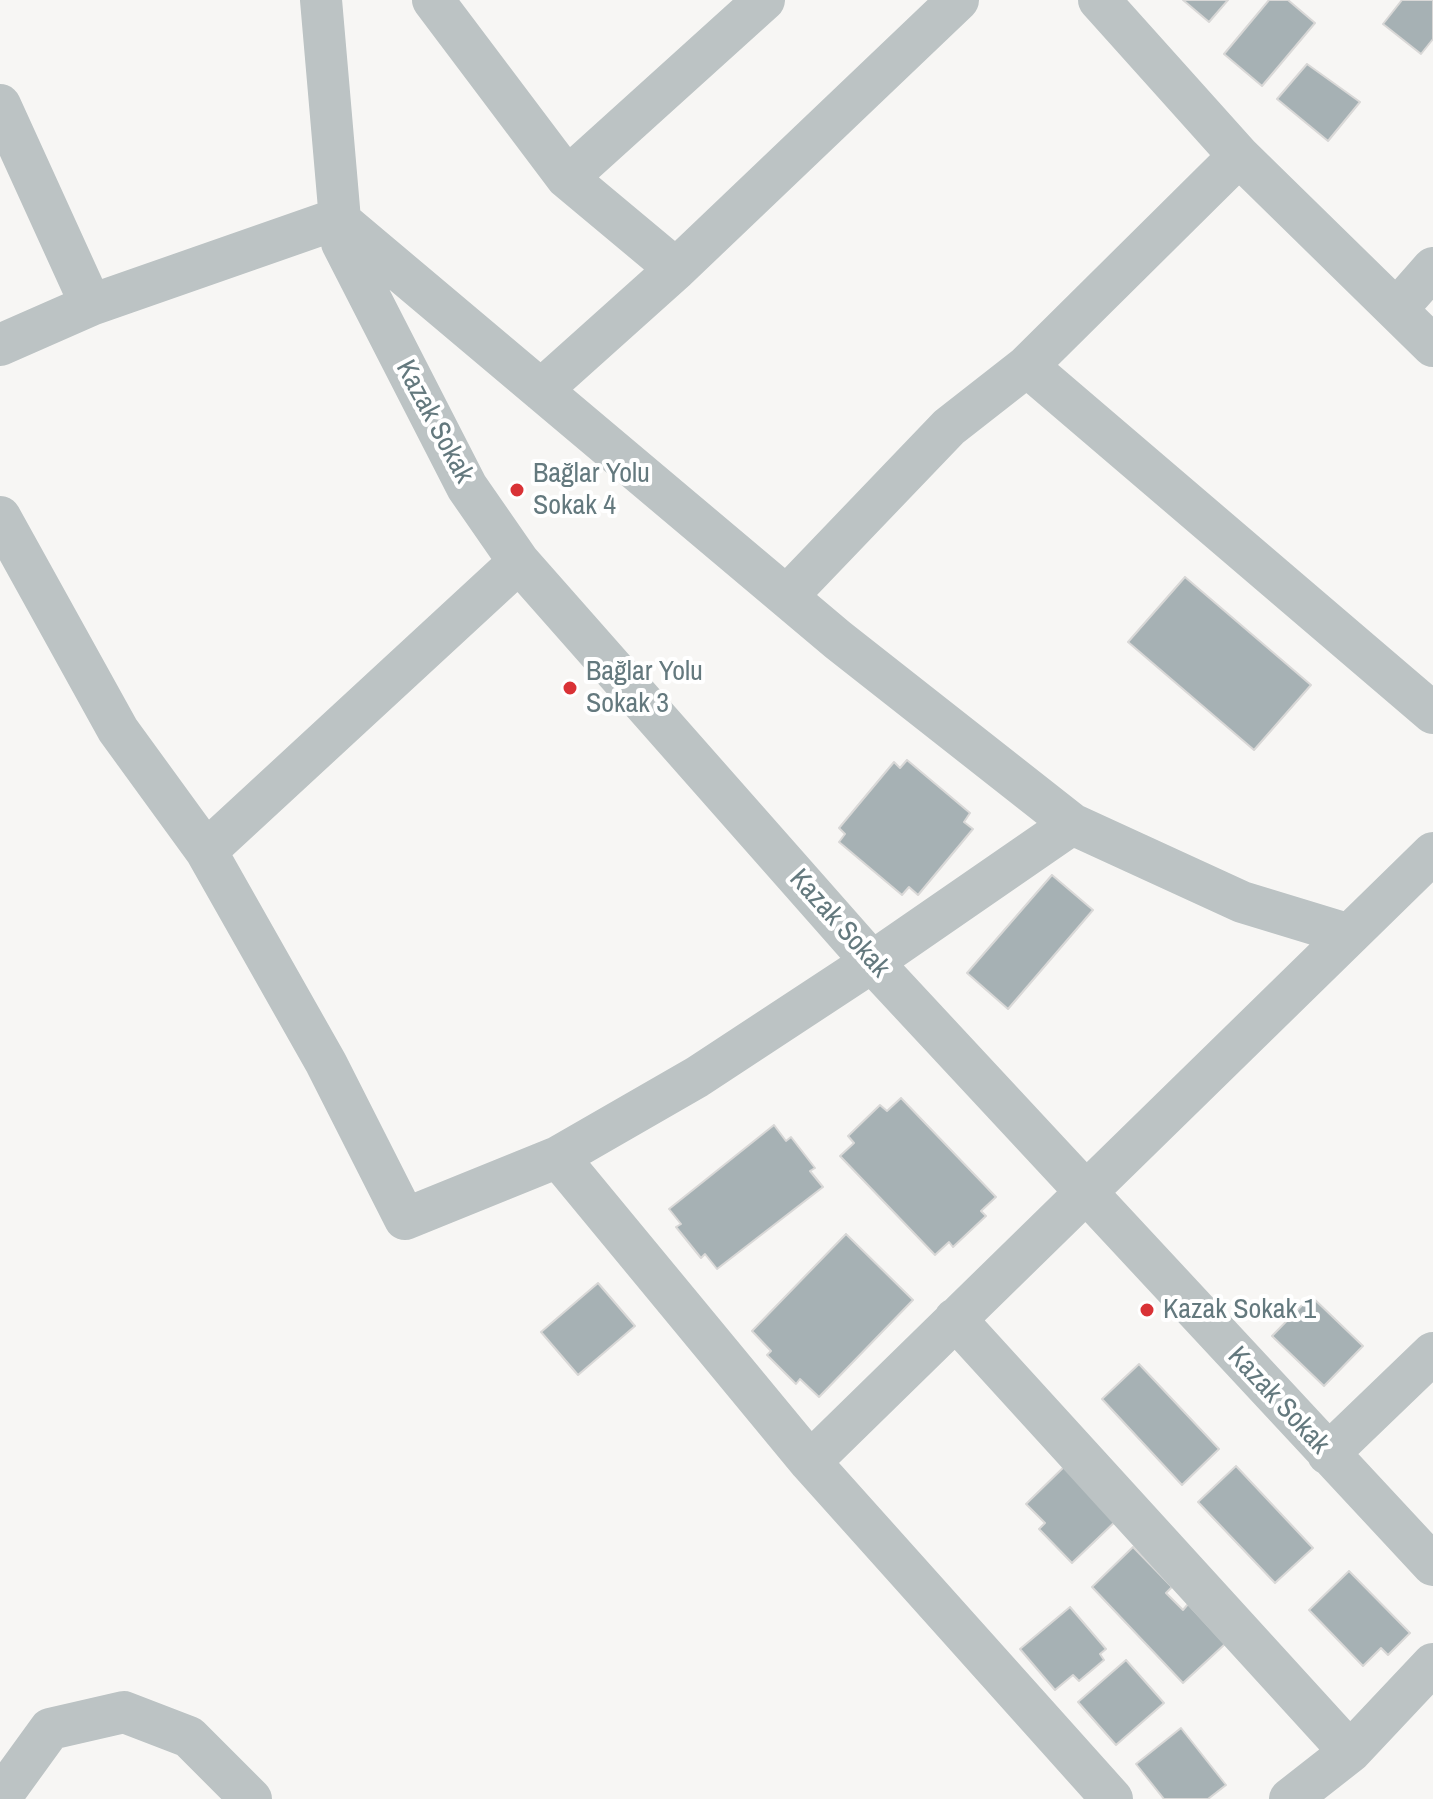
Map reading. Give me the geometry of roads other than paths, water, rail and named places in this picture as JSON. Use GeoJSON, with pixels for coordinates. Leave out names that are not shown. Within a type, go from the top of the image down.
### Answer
{"type":"FeatureCollection","features":[{"type":"Feature","properties":{"kind":"street","name":"Kazak Sokak"},"geometry":{"type":"LineString","coordinates":[[321,0],[337,219],[342,243],[467,487],[519,562],[872,962],[1433,1565]]}},
{"type":"Feature","properties":{"kind":"street"},"geometry":{"type":"LineString","coordinates":[[433,0],[567,178],[676,269]]}},
{"type":"Feature","properties":{"kind":"street"},"geometry":{"type":"LineString","coordinates":[[567,178],[764,0]]}},
{"type":"Feature","properties":{"kind":"street"},"geometry":{"type":"LineString","coordinates":[[541,390],[676,269],[958,0]]}},
{"type":"Feature","properties":{"kind":"street"},"geometry":{"type":"LineString","coordinates":[[1099,0],[1239,156],[1433,346]]}},
{"type":"Feature","properties":{"kind":"street"},"geometry":{"type":"LineString","coordinates":[[0,105],[91,305]]}},
{"type":"Feature","properties":{"kind":"street"},"geometry":{"type":"LineString","coordinates":[[787,596],[949,427],[1027,366],[1239,156]]}},
{"type":"Feature","properties":{"kind":"street"},"geometry":{"type":"LineString","coordinates":[[0,345],[91,305],[337,219],[838,640],[1072,824],[1242,902],[1347,934]]}},
{"type":"Feature","properties":{"kind":"street"},"geometry":{"type":"LineString","coordinates":[[1397,309],[1433,268]]}},
{"type":"Feature","properties":{"kind":"street"},"geometry":{"type":"LineString","coordinates":[[1027,366],[1433,713]]}},
{"type":"Feature","properties":{"kind":"street"},"geometry":{"type":"LineString","coordinates":[[0,517],[118,730],[206,851],[326,1063],[405,1219],[558,1157],[697,1077],[872,962],[1072,824]]}},
{"type":"Feature","properties":{"kind":"street"},"geometry":{"type":"LineString","coordinates":[[206,851],[519,562]]}},
{"type":"Feature","properties":{"kind":"street"},"geometry":{"type":"LineString","coordinates":[[810,1462],[1433,853]]}},
{"type":"Feature","properties":{"kind":"street"},"geometry":{"type":"LineString","coordinates":[[558,1157],[810,1462],[1112,1799]]}},
{"type":"Feature","properties":{"kind":"street"},"geometry":{"type":"LineString","coordinates":[[955,1319],[1350,1752]]}},
{"type":"Feature","properties":{"kind":"street"},"geometry":{"type":"LineString","coordinates":[[1328,1454],[1433,1353]]}},
{"type":"Feature","properties":{"kind":"street"},"geometry":{"type":"LineString","coordinates":[[1290,1799],[1350,1752],[1433,1664]]}},
{"type":"Feature","properties":{"kind":"street"},"geometry":{"type":"LineString","coordinates":[[0,1798],[50,1729],[124,1712],[189,1737],[251,1799]]}},
{"type":"Feature","properties":{"kind":"place","name":"Bağlar Yolu Sokak 4"},"geometry":{"type":"Point","coordinates":[517,490]}},
{"type":"Feature","properties":{"kind":"place","name":"Bağlar Yolu Sokak 3"},"geometry":{"type":"Point","coordinates":[570,688]}},
{"type":"Feature","properties":{"kind":"place","name":"Kazak Sokak 1"},"geometry":{"type":"Point","coordinates":[1147,1310]}}]}
